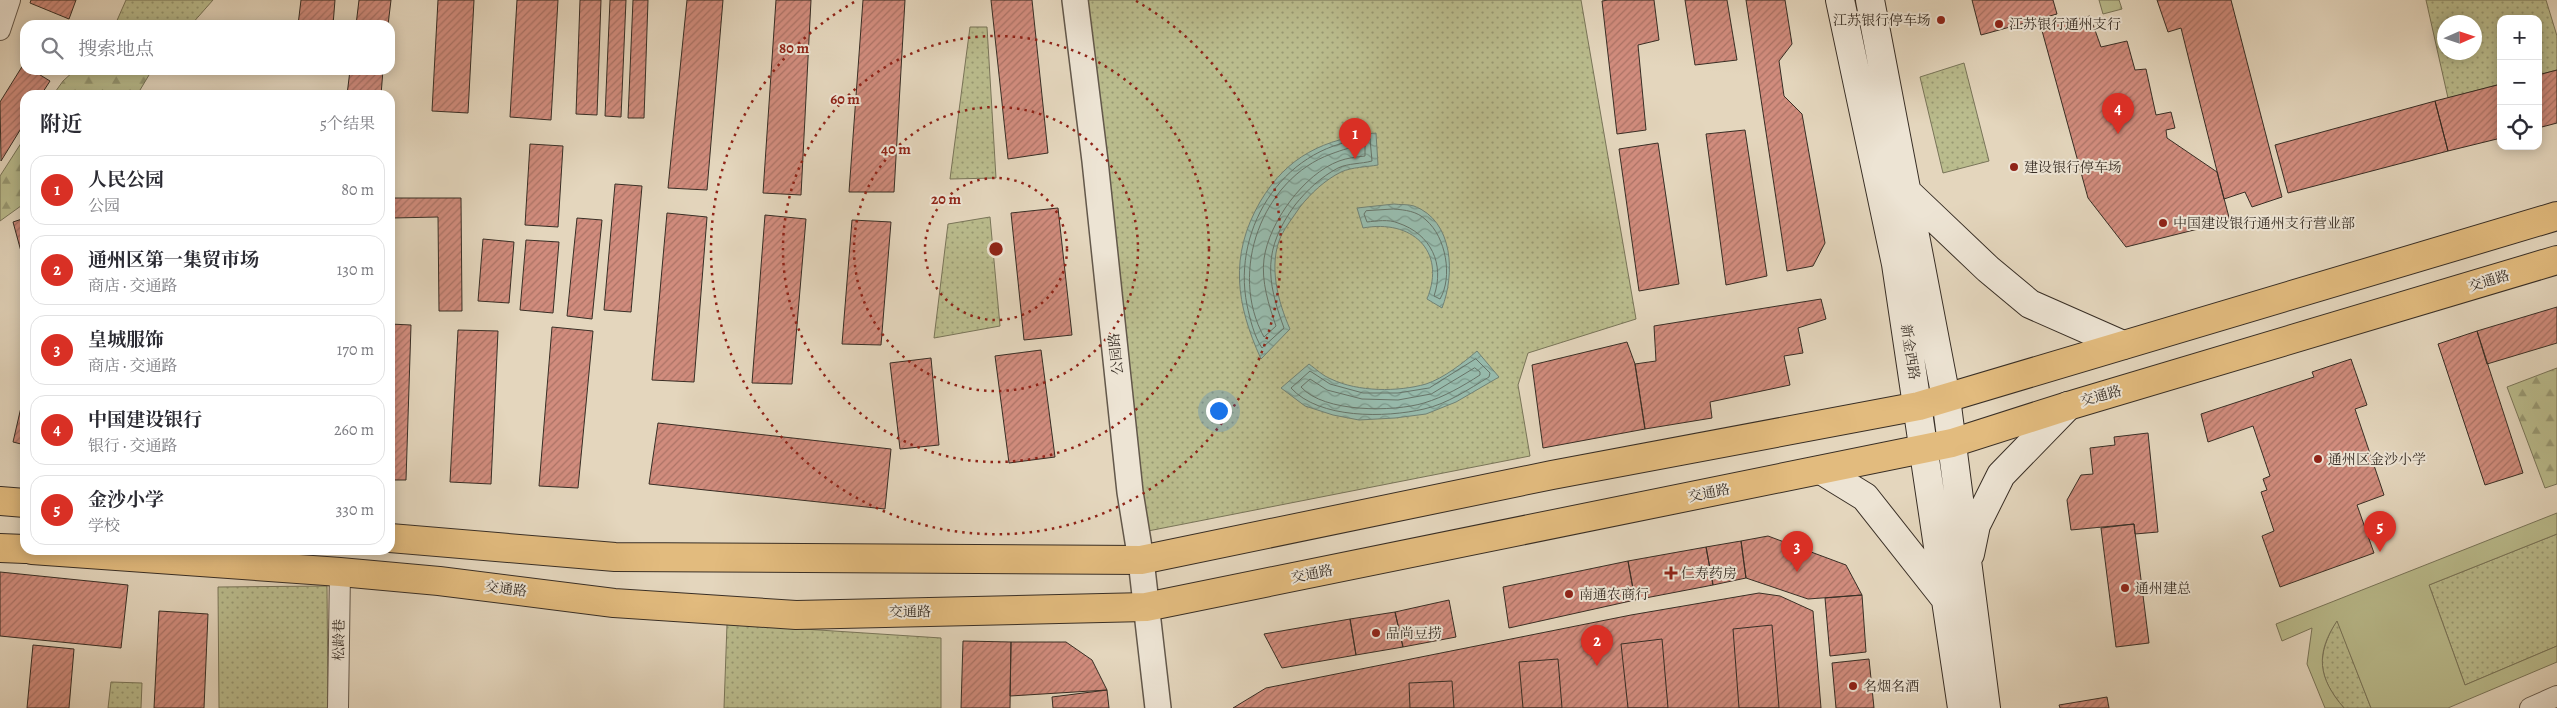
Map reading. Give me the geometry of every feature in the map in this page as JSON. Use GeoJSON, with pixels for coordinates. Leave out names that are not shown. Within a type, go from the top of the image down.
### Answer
{"type":"FeatureCollection","features":[{"type":"Feature","properties":{"kind":"main road","name":"新金西路"},"geometry":{"type":"LineString","coordinates":[[1840,0],[1896,264],[1919,406],[1962,708]]}},
{"type":"Feature","properties":{"kind":"main road","name":"新金西路"},"geometry":{"type":"LineString","coordinates":[[1870,0],[1946,398],[1966,570],[1986,708]]}},
{"type":"Feature","properties":{"kind":"main road"},"geometry":{"type":"LineString","coordinates":[[1906,190],[1988,269],[2030,304],[2123,345]]}},
{"type":"Feature","properties":{"kind":"main road"},"geometry":{"type":"LineString","coordinates":[[395,538],[616,557],[1141,560],[1552,475],[1919,406],[2557,216]]}},
{"type":"Feature","properties":{"kind":"main road","name":"交通路"},"geometry":{"type":"LineString","coordinates":[[102,555],[439,581],[614,603],[796,615],[1146,607],[1925,450],[2557,260]]}},
{"type":"Feature","properties":{"kind":"main road"},"geometry":{"type":"LineString","coordinates":[[1966,570],[1976,525],[2001,475],[2027,445],[2068,406]]}},
{"type":"Feature","properties":{"kind":"main road"},"geometry":{"type":"LineString","coordinates":[[1821,470],[1865,497],[1946,600]]}},
{"type":"Feature","properties":{"kind":"main road"},"geometry":{"type":"LineString","coordinates":[[0,501],[20,503]]}},
{"type":"Feature","properties":{"kind":"main road"},"geometry":{"type":"LineString","coordinates":[[0,548],[20,550]]}},
{"type":"Feature","properties":{"kind":"street"},"geometry":{"type":"LineString","coordinates":[[0,30],[10,0]]}},
{"type":"Feature","properties":{"kind":"street","name":"公园路"},"geometry":{"type":"LineString","coordinates":[[1074,0],[1095,161],[1130,492],[1141,560],[1158,708]]}},
{"type":"Feature","properties":{"kind":"street","name":"松龄巷"},"geometry":{"type":"LineString","coordinates":[[338,708],[340,572]]}},
{"type":"Feature","properties":{"kind":"street"},"geometry":{"type":"LineString","coordinates":[[2530,708],[2557,696]]}},
{"type":"Feature","properties":{"kind":"green space"},"geometry":{"type":"Polygon","coordinates":[[[126,0],[213,0],[195,20],[117,20],[126,0]]]}},
{"type":"Feature","properties":{"kind":"green space"},"geometry":{"type":"Polygon","coordinates":[[[1081,0],[1581,0],[1636,319],[1528,353],[1518,385],[1530,456],[1148,531],[1141,493],[1081,0]]]}},
{"type":"Feature","properties":{"kind":"green space"},"geometry":{"type":"Polygon","coordinates":[[[2099,0],[2119,0],[2122,9],[2103,14],[2099,0]]]}},
{"type":"Feature","properties":{"kind":"green space"},"geometry":{"type":"Polygon","coordinates":[[[2426,0],[2546,0],[2557,36],[2557,70],[2542,74],[2542,15],[2497,15],[2497,85],[2448,98],[2439,60],[2482,60],[2482,15],[2437,15],[2437,49],[2426,0]]]}},
{"type":"Feature","properties":{"kind":"green space"},"geometry":{"type":"Polygon","coordinates":[[[970,27],[987,27],[996,178],[950,179],[970,27]]]}},
{"type":"Feature","properties":{"kind":"green space"},"geometry":{"type":"Polygon","coordinates":[[[1964,63],[1989,161],[1943,173],[1920,77],[1964,63]]]}},
{"type":"Feature","properties":{"kind":"green space"},"geometry":{"type":"Polygon","coordinates":[[[70,75],[149,75],[140,90],[57,90],[70,75]]]}},
{"type":"Feature","properties":{"kind":"green space"},"geometry":{"type":"Polygon","coordinates":[[[20,145],[20,207],[0,221],[0,176],[20,145]]]}},
{"type":"Feature","properties":{"kind":"green space"},"geometry":{"type":"Polygon","coordinates":[[[990,217],[1000,326],[934,338],[948,224],[990,217]]]}},
{"type":"Feature","properties":{"kind":"green space"},"geometry":{"type":"Polygon","coordinates":[[[2557,368],[2557,484],[2545,488],[2507,387],[2557,368]]]}},
{"type":"Feature","properties":{"kind":"green space"},"geometry":{"type":"Polygon","coordinates":[[[2557,513],[2557,534],[2429,585],[2465,685],[2557,646],[2557,662],[2448,708],[2371,708],[2337,621],[2325,644],[2323,666],[2329,686],[2344,708],[2325,708],[2307,664],[2312,628],[2282,641],[2276,624],[2557,513]]]}},
{"type":"Feature","properties":{"kind":"green space"},"geometry":{"type":"Polygon","coordinates":[[[2557,534],[2557,646],[2465,685],[2429,585],[2557,534]]]}},
{"type":"Feature","properties":{"kind":"green space"},"geometry":{"type":"Polygon","coordinates":[[[327,586],[328,708],[219,708],[218,587],[327,586]]]}},
{"type":"Feature","properties":{"kind":"green space"},"geometry":{"type":"Polygon","coordinates":[[[2337,620],[2371,708],[2344,708],[2335,697],[2324,676],[2322,666],[2325,644],[2337,620]]]}},
{"type":"Feature","properties":{"kind":"green space"},"geometry":{"type":"Polygon","coordinates":[[[727,624],[941,638],[941,708],[724,708],[727,624]]]}},
{"type":"Feature","properties":{"kind":"green space"},"geometry":{"type":"Polygon","coordinates":[[[111,682],[142,683],[141,708],[108,708],[111,682]]]}},
{"type":"Feature","properties":{"kind":"water"},"geometry":{"type":"Polygon","coordinates":[[[1376,133],[1378,165],[1345,170],[1329,179],[1304,202],[1281,236],[1275,259],[1276,283],[1278,295],[1290,329],[1261,359],[1246,319],[1240,280],[1240,261],[1244,242],[1250,222],[1260,202],[1282,173],[1309,152],[1340,140],[1376,133]]]}},
{"type":"Feature","properties":{"kind":"water"},"geometry":{"type":"Polygon","coordinates":[[[1394,204],[1414,206],[1427,213],[1437,224],[1444,236],[1448,250],[1449,280],[1442,308],[1427,299],[1432,282],[1432,266],[1428,253],[1420,242],[1410,234],[1396,228],[1380,226],[1363,228],[1357,208],[1394,204]]]}},
{"type":"Feature","properties":{"kind":"water"},"geometry":{"type":"Polygon","coordinates":[[[1477,351],[1499,377],[1456,402],[1426,414],[1359,420],[1333,415],[1305,406],[1281,388],[1309,364],[1328,378],[1353,386],[1378,389],[1415,387],[1440,378],[1477,351]]]}},
{"type":"Feature","properties":{"kind":"building"},"geometry":{"type":"Polygon","coordinates":[[[31,0],[76,0],[69,19],[30,3],[31,0]]]}},
{"type":"Feature","properties":{"kind":"building"},"geometry":{"type":"Polygon","coordinates":[[[301,0],[335,0],[333,20],[299,20],[301,0]]]}},
{"type":"Feature","properties":{"kind":"building"},"geometry":{"type":"Polygon","coordinates":[[[359,0],[391,0],[389,20],[357,20],[359,0]]]}},
{"type":"Feature","properties":{"kind":"building"},"geometry":{"type":"Polygon","coordinates":[[[438,0],[474,0],[468,113],[432,111],[438,0]]]}},
{"type":"Feature","properties":{"kind":"building"},"geometry":{"type":"Polygon","coordinates":[[[517,0],[558,0],[551,120],[510,117],[517,0]]]}},
{"type":"Feature","properties":{"kind":"building"},"geometry":{"type":"Polygon","coordinates":[[[580,0],[601,0],[597,115],[576,114],[580,0]]]}},
{"type":"Feature","properties":{"kind":"building"},"geometry":{"type":"Polygon","coordinates":[[[610,0],[626,0],[621,117],[605,116],[610,0]]]}},
{"type":"Feature","properties":{"kind":"building"},"geometry":{"type":"Polygon","coordinates":[[[633,0],[648,0],[644,118],[628,118],[633,0]]]}},
{"type":"Feature","properties":{"kind":"building"},"geometry":{"type":"Polygon","coordinates":[[[687,0],[723,0],[707,190],[668,188],[687,0]]]}},
{"type":"Feature","properties":{"kind":"building"},"geometry":{"type":"Polygon","coordinates":[[[776,0],[811,0],[801,195],[763,193],[776,0]]]}},
{"type":"Feature","properties":{"kind":"building"},"geometry":{"type":"Polygon","coordinates":[[[863,0],[905,0],[894,192],[849,192],[863,0]]]}},
{"type":"Feature","properties":{"kind":"building"},"geometry":{"type":"Polygon","coordinates":[[[991,0],[1032,0],[1048,153],[1008,159],[991,0]]]}},
{"type":"Feature","properties":{"kind":"building"},"geometry":{"type":"Polygon","coordinates":[[[1654,0],[1659,40],[1638,45],[1646,130],[1617,134],[1602,1],[1654,0]]]}},
{"type":"Feature","properties":{"kind":"building"},"geometry":{"type":"Polygon","coordinates":[[[1685,0],[1727,0],[1737,60],[1695,65],[1685,0]]]}},
{"type":"Feature","properties":{"kind":"building"},"geometry":{"type":"Polygon","coordinates":[[[1746,0],[1785,0],[1792,44],[1779,61],[1784,96],[1802,114],[1825,243],[1813,266],[1787,271],[1746,0]]]}},
{"type":"Feature","properties":{"kind":"building","name":"江苏银行通州支行"},"geometry":{"type":"Polygon","coordinates":[[[1972,0],[2053,0],[2057,14],[1981,35],[1972,0]]]}},
{"type":"Feature","properties":{"kind":"building"},"geometry":{"type":"Polygon","coordinates":[[[2157,0],[2231,0],[2282,197],[2252,207],[2245,192],[2224,199],[2181,28],[2168,32],[2157,0]]]}},
{"type":"Feature","properties":{"kind":"building"},"geometry":{"type":"Polygon","coordinates":[[[2090,16],[2101,47],[2127,41],[2135,70],[2146,69],[2156,115],[2171,112],[2175,128],[2166,130],[2167,138],[2217,172],[2230,221],[2126,247],[2088,198],[2041,27],[2090,16]]]}},
{"type":"Feature","properties":{"kind":"building"},"geometry":{"type":"Polygon","coordinates":[[[20,70],[20,75],[40,75],[50,81],[44,90],[20,90],[20,130],[1,161],[0,102],[20,70]]]}},
{"type":"Feature","properties":{"kind":"building"},"geometry":{"type":"Polygon","coordinates":[[[2557,70],[2557,123],[2542,127],[2542,105],[2542,74],[2557,70]]]}},
{"type":"Feature","properties":{"kind":"building"},"geometry":{"type":"Polygon","coordinates":[[[349,75],[383,75],[381,90],[348,90],[349,75]]]}},
{"type":"Feature","properties":{"kind":"building"},"geometry":{"type":"Polygon","coordinates":[[[2497,85],[2497,139],[2448,151],[2435,101],[2497,85]]]}},
{"type":"Feature","properties":{"kind":"building"},"geometry":{"type":"Polygon","coordinates":[[[2435,101],[2448,151],[2288,193],[2275,145],[2435,101]]]}},
{"type":"Feature","properties":{"kind":"building"},"geometry":{"type":"Polygon","coordinates":[[[1745,130],[1767,276],[1726,285],[1706,134],[1745,130]]]}},
{"type":"Feature","properties":{"kind":"building"},"geometry":{"type":"Polygon","coordinates":[[[1658,143],[1679,284],[1639,291],[1619,149],[1658,143]]]}},
{"type":"Feature","properties":{"kind":"building"},"geometry":{"type":"Polygon","coordinates":[[[530,144],[563,146],[558,227],[525,225],[530,144]]]}},
{"type":"Feature","properties":{"kind":"building"},"geometry":{"type":"Polygon","coordinates":[[[615,184],[642,186],[631,312],[604,310],[615,184]]]}},
{"type":"Feature","properties":{"kind":"building"},"geometry":{"type":"Polygon","coordinates":[[[395,198],[461,198],[462,311],[439,311],[438,217],[395,218],[395,198]]]}},
{"type":"Feature","properties":{"kind":"building"},"geometry":{"type":"Polygon","coordinates":[[[1058,208],[1072,335],[1024,340],[1011,213],[1058,208]]]}},
{"type":"Feature","properties":{"kind":"building"},"geometry":{"type":"Polygon","coordinates":[[[667,213],[707,217],[694,382],[652,380],[667,213]]]}},
{"type":"Feature","properties":{"kind":"building"},"geometry":{"type":"Polygon","coordinates":[[[765,215],[806,219],[792,384],[752,383],[765,215]]]}},
{"type":"Feature","properties":{"kind":"building"},"geometry":{"type":"Polygon","coordinates":[[[577,218],[602,220],[592,319],[567,316],[577,218]]]}},
{"type":"Feature","properties":{"kind":"building"},"geometry":{"type":"Polygon","coordinates":[[[20,220],[20,248],[13,222],[20,220]]]}},
{"type":"Feature","properties":{"kind":"building"},"geometry":{"type":"Polygon","coordinates":[[[852,220],[891,222],[881,345],[842,344],[852,220]]]}},
{"type":"Feature","properties":{"kind":"building"},"geometry":{"type":"Polygon","coordinates":[[[483,239],[514,242],[509,303],[478,301],[483,239]]]}},
{"type":"Feature","properties":{"kind":"building"},"geometry":{"type":"Polygon","coordinates":[[[526,240],[559,242],[553,313],[520,310],[526,240]]]}},
{"type":"Feature","properties":{"kind":"building"},"geometry":{"type":"Polygon","coordinates":[[[1821,299],[1826,319],[1798,328],[1803,353],[1784,356],[1790,385],[1710,402],[1712,418],[1645,429],[1635,364],[1656,361],[1654,326],[1821,299]]]}},
{"type":"Feature","properties":{"kind":"building"},"geometry":{"type":"Polygon","coordinates":[[[2557,307],[2557,343],[2487,364],[2477,331],[2557,307]]]}},
{"type":"Feature","properties":{"kind":"building"},"geometry":{"type":"Polygon","coordinates":[[[395,324],[411,325],[406,480],[395,480],[395,324]]]}},
{"type":"Feature","properties":{"kind":"building"},"geometry":{"type":"Polygon","coordinates":[[[552,327],[593,331],[578,488],[539,486],[552,327]]]}},
{"type":"Feature","properties":{"kind":"building"},"geometry":{"type":"Polygon","coordinates":[[[458,330],[498,331],[491,484],[450,482],[458,330]]]}},
{"type":"Feature","properties":{"kind":"building"},"geometry":{"type":"Polygon","coordinates":[[[2477,331],[2523,473],[2485,485],[2438,344],[2477,331]]]}},
{"type":"Feature","properties":{"kind":"building"},"geometry":{"type":"Polygon","coordinates":[[[1627,342],[1635,364],[1645,429],[1543,448],[1532,365],[1627,342]]]}},
{"type":"Feature","properties":{"kind":"building"},"geometry":{"type":"Polygon","coordinates":[[[1041,350],[1055,457],[1009,463],[995,356],[1041,350]]]}},
{"type":"Feature","properties":{"kind":"building"},"geometry":{"type":"Polygon","coordinates":[[[931,358],[939,445],[900,449],[890,363],[931,358]]]}},
{"type":"Feature","properties":{"kind":"building","name":"通州区金沙小学"},"geometry":{"type":"Polygon","coordinates":[[[2351,359],[2367,405],[2355,409],[2384,495],[2357,505],[2374,553],[2280,587],[2262,536],[2274,531],[2261,492],[2267,490],[2263,479],[2270,476],[2253,426],[2208,442],[2201,414],[2314,377],[2312,372],[2351,359]]]}},
{"type":"Feature","properties":{"kind":"building"},"geometry":{"type":"Polygon","coordinates":[[[20,412],[20,444],[13,442],[20,412]]]}},
{"type":"Feature","properties":{"kind":"building"},"geometry":{"type":"Polygon","coordinates":[[[658,423],[891,449],[885,509],[649,484],[658,423]]]}},
{"type":"Feature","properties":{"kind":"building"},"geometry":{"type":"Polygon","coordinates":[[[2148,433],[2158,532],[2135,534],[2134,524],[2071,530],[2067,500],[2081,475],[2093,474],[2090,448],[2115,445],[2114,437],[2148,433]]]}},
{"type":"Feature","properties":{"kind":"building","name":"通州建总"},"geometry":{"type":"Polygon","coordinates":[[[2134,524],[2149,643],[2116,647],[2101,528],[2134,524]]]}},
{"type":"Feature","properties":{"kind":"building"},"geometry":{"type":"Polygon","coordinates":[[[1768,536],[1846,565],[1862,595],[1808,599],[1746,578],[1741,541],[1768,536]]]}},
{"type":"Feature","properties":{"kind":"building"},"geometry":{"type":"Polygon","coordinates":[[[1741,541],[1746,578],[1713,585],[1706,547],[1741,541]]]}},
{"type":"Feature","properties":{"kind":"building","name":"仁寿药房"},"geometry":{"type":"Polygon","coordinates":[[[1706,547],[1713,585],[1635,600],[1628,561],[1706,547]]]}},
{"type":"Feature","properties":{"kind":"building","name":"南通农商行"},"geometry":{"type":"Polygon","coordinates":[[[1628,561],[1635,600],[1509,628],[1503,587],[1628,561]]]}},
{"type":"Feature","properties":{"kind":"building"},"geometry":{"type":"Polygon","coordinates":[[[0,572],[128,585],[121,648],[0,636],[0,572]]]}},
{"type":"Feature","properties":{"kind":"building"},"geometry":{"type":"Polygon","coordinates":[[[1759,593],[1780,596],[1813,611],[1821,708],[1233,708],[1266,688],[1631,615],[1759,593]]]}},
{"type":"Feature","properties":{"kind":"building"},"geometry":{"type":"Polygon","coordinates":[[[1862,595],[1866,652],[1830,656],[1825,598],[1862,595]]]}},
{"type":"Feature","properties":{"kind":"building"},"geometry":{"type":"Polygon","coordinates":[[[1449,600],[1456,637],[1403,647],[1395,612],[1449,600]]]}},
{"type":"Feature","properties":{"kind":"building"},"geometry":{"type":"Polygon","coordinates":[[[159,611],[208,614],[204,708],[154,708],[159,611]]]}},
{"type":"Feature","properties":{"kind":"building","name":"品尚豆捞"},"geometry":{"type":"Polygon","coordinates":[[[1395,612],[1403,647],[1356,655],[1350,619],[1395,612]]]}},
{"type":"Feature","properties":{"kind":"building"},"geometry":{"type":"Polygon","coordinates":[[[1350,619],[1356,655],[1282,668],[1264,634],[1350,619]]]}},
{"type":"Feature","properties":{"kind":"building"},"geometry":{"type":"Polygon","coordinates":[[[1772,625],[1779,708],[1739,708],[1733,629],[1772,625]]]}},
{"type":"Feature","properties":{"kind":"building"},"geometry":{"type":"Polygon","coordinates":[[[1662,639],[1668,708],[1628,708],[1621,644],[1662,639]]]}},
{"type":"Feature","properties":{"kind":"building"},"geometry":{"type":"Polygon","coordinates":[[[963,641],[1011,642],[1010,708],[961,708],[963,641]]]}},
{"type":"Feature","properties":{"kind":"building"},"geometry":{"type":"Polygon","coordinates":[[[1011,642],[1066,642],[1092,660],[1107,690],[1010,696],[1011,642]]]}},
{"type":"Feature","properties":{"kind":"building"},"geometry":{"type":"Polygon","coordinates":[[[33,645],[74,649],[69,708],[27,708],[33,645]]]}},
{"type":"Feature","properties":{"kind":"building"},"geometry":{"type":"Polygon","coordinates":[[[1558,659],[1562,708],[1523,708],[1519,662],[1558,659]]]}},
{"type":"Feature","properties":{"kind":"building","name":"名烟名酒"},"geometry":{"type":"Polygon","coordinates":[[[1869,659],[1874,708],[1836,708],[1832,663],[1869,659]]]}},
{"type":"Feature","properties":{"kind":"building"},"geometry":{"type":"Polygon","coordinates":[[[1452,681],[1454,708],[1410,708],[1409,683],[1452,681]]]}},
{"type":"Feature","properties":{"kind":"building"},"geometry":{"type":"Polygon","coordinates":[[[1107,690],[1109,708],[1053,708],[1052,697],[1107,690]]]}},
{"type":"Feature","properties":{"kind":"building"},"geometry":{"type":"Polygon","coordinates":[[[2107,697],[2109,708],[2060,708],[2059,705],[2107,697]]]}},
{"type":"Feature","properties":{"kind":"place","name":"江苏银行停车场"},"geometry":{"type":"Point","coordinates":[1941,20]}},
{"type":"Feature","properties":{"kind":"place","name":"江苏银行通州支行"},"geometry":{"type":"Point","coordinates":[1999,24]}},
{"type":"Feature","properties":{"kind":"place","name":"中国建设银行"},"geometry":{"type":"Point","coordinates":[2118,134]}},
{"type":"Feature","properties":{"kind":"place","name":"人民公园"},"geometry":{"type":"Point","coordinates":[1355,159]}},
{"type":"Feature","properties":{"kind":"place","name":"建设银行停车场"},"geometry":{"type":"Point","coordinates":[2014,167]}},
{"type":"Feature","properties":{"kind":"place","name":"中国建设银行通州支行营业部"},"geometry":{"type":"Point","coordinates":[2163,223]}},
{"type":"Feature","properties":{"kind":"place","name":"通州区金沙小学"},"geometry":{"type":"Point","coordinates":[2318,459]}},
{"type":"Feature","properties":{"kind":"place","name":"金沙小学"},"geometry":{"type":"Point","coordinates":[2380,552]}},
{"type":"Feature","properties":{"kind":"place","name":"皇城服饰"},"geometry":{"type":"Point","coordinates":[1797,572]}},
{"type":"Feature","properties":{"kind":"place","name":"仁寿药房"},"geometry":{"type":"Point","coordinates":[1671,573]}},
{"type":"Feature","properties":{"kind":"place","name":"通州建总"},"geometry":{"type":"Point","coordinates":[2125,588]}},
{"type":"Feature","properties":{"kind":"place","name":"南通农商行"},"geometry":{"type":"Point","coordinates":[1569,594]}},
{"type":"Feature","properties":{"kind":"place","name":"品尚豆捞"},"geometry":{"type":"Point","coordinates":[1376,633]}},
{"type":"Feature","properties":{"kind":"place","name":"通州区第一集贸市场"},"geometry":{"type":"Point","coordinates":[1597,666]}},
{"type":"Feature","properties":{"kind":"place","name":"名烟名酒"},"geometry":{"type":"Point","coordinates":[1853,686]}}]}
